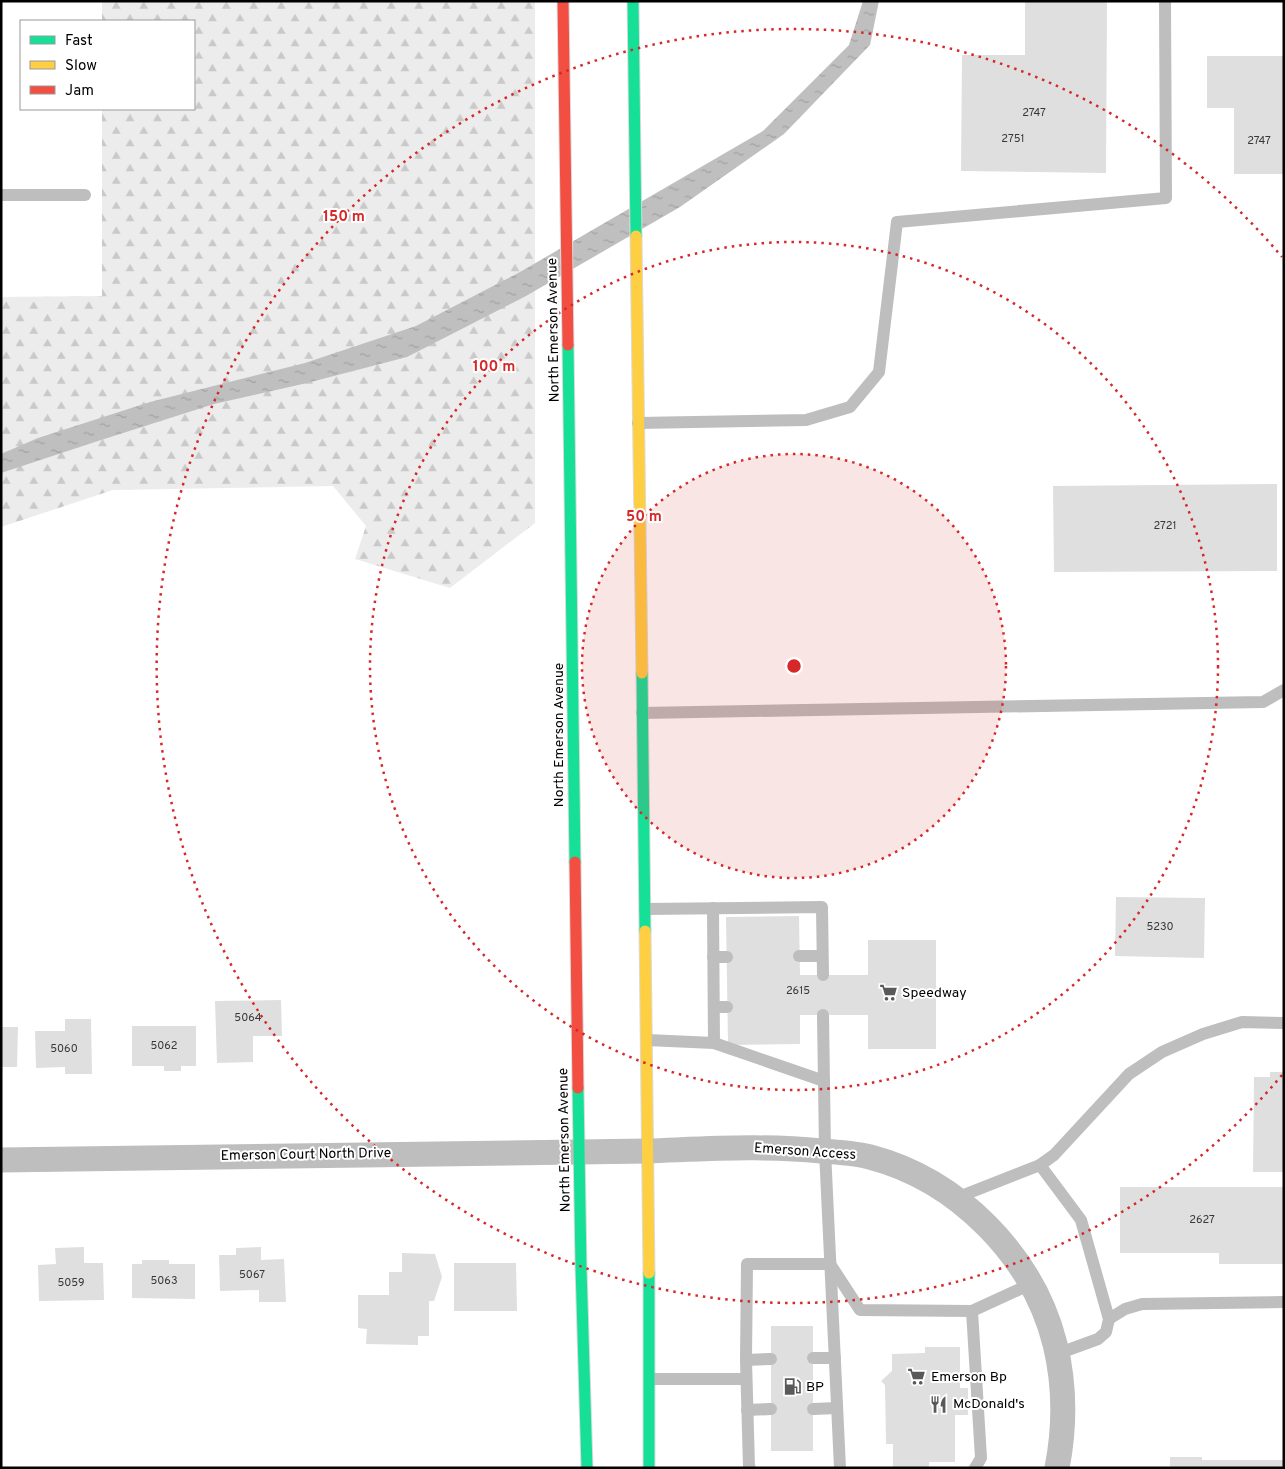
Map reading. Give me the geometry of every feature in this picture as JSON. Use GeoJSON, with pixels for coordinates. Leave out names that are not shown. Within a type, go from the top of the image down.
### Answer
{"type":"FeatureCollection","features":[{"type":"Feature","properties":{"kind":"main road","name":"North Emerson Avenue"},"geometry":{"type":"LineString","coordinates":[[564,1],[583,1369],[587,1468]]}},
{"type":"Feature","properties":{"kind":"main road"},"geometry":{"type":"LineString","coordinates":[[633,1],[648,1151],[650,1379],[648,1468]]}},
{"type":"Feature","properties":{"kind":"street","name":"Emerson Access"},"geometry":{"type":"LineString","coordinates":[[610,1150],[648,1151],[750,1148],[825,1151],[869,1157],[900,1167],[929,1181],[956,1198],[990,1229],[1008,1250],[1031,1284],[1046,1318],[1057,1354],[1061,1382],[1063,1420],[1057,1468]]}},
{"type":"Feature","properties":{"kind":"street","name":"Emerson Court North Drive"},"geometry":{"type":"LineString","coordinates":[[1,1160],[580,1152],[610,1150]]}},
{"type":"Feature","properties":{"kind":"lane"},"geometry":{"type":"LineString","coordinates":[[638,423],[806,420],[850,407],[879,372],[897,222],[1166,198],[1164,1]]}},
{"type":"Feature","properties":{"kind":"lane"},"geometry":{"type":"LineString","coordinates":[[1,195],[84,194]]}},
{"type":"Feature","properties":{"kind":"lane"},"geometry":{"type":"LineString","coordinates":[[642,713],[1263,702],[1284,690]]}},
{"type":"Feature","properties":{"kind":"lane"},"geometry":{"type":"LineString","coordinates":[[645,909],[822,907],[823,975]]}},
{"type":"Feature","properties":{"kind":"lane"},"geometry":{"type":"LineString","coordinates":[[713,908],[714,1043]]}},
{"type":"Feature","properties":{"kind":"lane"},"geometry":{"type":"LineString","coordinates":[[799,956],[822,956]]}},
{"type":"Feature","properties":{"kind":"lane"},"geometry":{"type":"LineString","coordinates":[[713,957],[726,957]]}},
{"type":"Feature","properties":{"kind":"lane"},"geometry":{"type":"LineString","coordinates":[[714,1007],[727,1007]]}},
{"type":"Feature","properties":{"kind":"lane"},"geometry":{"type":"LineString","coordinates":[[823,1015],[825,1151],[840,1468]]}},
{"type":"Feature","properties":{"kind":"lane"},"geometry":{"type":"LineString","coordinates":[[956,1198],[1040,1166],[1054,1155],[1129,1074],[1162,1052],[1204,1034],[1242,1022],[1284,1023]]}},
{"type":"Feature","properties":{"kind":"lane"},"geometry":{"type":"LineString","coordinates":[[646,1040],[714,1043],[824,1081]]}},
{"type":"Feature","properties":{"kind":"lane"},"geometry":{"type":"LineString","coordinates":[[1040,1166],[1081,1220],[1109,1319],[1106,1332],[1098,1339],[1057,1354]]}},
{"type":"Feature","properties":{"kind":"lane"},"geometry":{"type":"LineString","coordinates":[[750,1468],[746,1379],[746,1264],[830,1264]]}},
{"type":"Feature","properties":{"kind":"lane"},"geometry":{"type":"LineString","coordinates":[[830,1264],[860,1310],[972,1311],[1031,1284]]}},
{"type":"Feature","properties":{"kind":"lane"},"geometry":{"type":"LineString","coordinates":[[1109,1319],[1125,1309],[1142,1304],[1284,1302]]}},
{"type":"Feature","properties":{"kind":"lane"},"geometry":{"type":"LineString","coordinates":[[972,1311],[981,1458],[975,1468]]}},
{"type":"Feature","properties":{"kind":"lane"},"geometry":{"type":"LineString","coordinates":[[813,1358],[835,1358]]}},
{"type":"Feature","properties":{"kind":"lane"},"geometry":{"type":"LineString","coordinates":[[746,1360],[770,1359]]}},
{"type":"Feature","properties":{"kind":"lane"},"geometry":{"type":"LineString","coordinates":[[650,1379],[746,1379]]}},
{"type":"Feature","properties":{"kind":"lane"},"geometry":{"type":"LineString","coordinates":[[813,1409],[837,1408]]}},
{"type":"Feature","properties":{"kind":"lane"},"geometry":{"type":"LineString","coordinates":[[747,1410],[770,1409]]}},
{"type":"Feature","properties":{"kind":"green space"},"geometry":{"type":"Polygon","coordinates":[[[102,1],[535,1],[535,523],[450,588],[355,559],[366,526],[333,486],[113,490],[1,527],[1,297],[102,296],[102,110],[195,110],[195,20],[102,20],[102,1]]]}},
{"type":"Feature","properties":{"kind":"water"},"geometry":{"type":"Polygon","coordinates":[[[863,1],[879,1],[870,45],[784,134],[680,207],[526,296],[407,357],[307,383],[214,404],[1,473],[1,454],[38,438],[150,402],[305,363],[416,326],[520,272],[763,131],[849,45],[863,1]]]}},
{"type":"Feature","properties":{"kind":"building"},"geometry":{"type":"Polygon","coordinates":[[[1025,1],[1107,1],[1106,173],[961,171],[962,55],[1025,55],[1025,1]]]}},
{"type":"Feature","properties":{"kind":"building"},"geometry":{"type":"Polygon","coordinates":[[[1207,56],[1284,56],[1284,174],[1234,174],[1234,108],[1207,108],[1207,56]]]}},
{"type":"Feature","properties":{"kind":"building"},"geometry":{"type":"Polygon","coordinates":[[[1277,484],[1277,571],[1054,572],[1053,486],[1277,484]]]}},
{"type":"Feature","properties":{"kind":"building"},"geometry":{"type":"Polygon","coordinates":[[[1116,897],[1205,898],[1204,958],[1115,956],[1116,897]]]}},
{"type":"Feature","properties":{"kind":"building"},"geometry":{"type":"Polygon","coordinates":[[[799,916],[800,975],[868,975],[868,940],[936,940],[936,1049],[868,1049],[868,1015],[800,1015],[800,1044],[728,1045],[726,917],[799,916]]]}},
{"type":"Feature","properties":{"kind":"building"},"geometry":{"type":"Polygon","coordinates":[[[281,1000],[282,1036],[253,1036],[253,1062],[217,1063],[215,1001],[281,1000]]]}},
{"type":"Feature","properties":{"kind":"building"},"geometry":{"type":"Polygon","coordinates":[[[65,1019],[91,1019],[92,1074],[65,1074],[65,1067],[36,1068],[35,1031],[65,1031],[65,1019]]]}},
{"type":"Feature","properties":{"kind":"building"},"geometry":{"type":"Polygon","coordinates":[[[132,1026],[196,1026],[196,1066],[181,1066],[181,1071],[164,1071],[164,1066],[132,1066],[132,1026]]]}},
{"type":"Feature","properties":{"kind":"building"},"geometry":{"type":"Polygon","coordinates":[[[1,1027],[18,1027],[17,1067],[1,1067],[1,1027]]]}},
{"type":"Feature","properties":{"kind":"building"},"geometry":{"type":"Polygon","coordinates":[[[1270,1072],[1283,1072],[1284,1172],[1253,1172],[1254,1077],[1270,1077],[1270,1072]]]}},
{"type":"Feature","properties":{"kind":"building"},"geometry":{"type":"Polygon","coordinates":[[[1120,1187],[1284,1187],[1284,1264],[1219,1264],[1219,1253],[1120,1253],[1120,1187]]]}},
{"type":"Feature","properties":{"kind":"building"},"geometry":{"type":"Polygon","coordinates":[[[84,1247],[84,1263],[103,1263],[104,1300],[39,1301],[38,1265],[56,1264],[55,1248],[84,1247]]]}},
{"type":"Feature","properties":{"kind":"building"},"geometry":{"type":"Polygon","coordinates":[[[261,1247],[261,1260],[284,1259],[286,1302],[259,1302],[259,1290],[220,1291],[219,1255],[236,1255],[236,1248],[261,1247]]]}},
{"type":"Feature","properties":{"kind":"building"},"geometry":{"type":"Polygon","coordinates":[[[402,1253],[435,1254],[442,1277],[434,1301],[429,1301],[429,1336],[418,1336],[418,1345],[366,1344],[367,1329],[358,1328],[358,1295],[389,1295],[389,1272],[402,1272],[402,1253]]]}},
{"type":"Feature","properties":{"kind":"building"},"geometry":{"type":"Polygon","coordinates":[[[142,1260],[169,1260],[169,1264],[195,1264],[195,1299],[132,1298],[132,1264],[142,1264],[142,1260]]]}},
{"type":"Feature","properties":{"kind":"building"},"geometry":{"type":"Polygon","coordinates":[[[454,1263],[516,1263],[517,1311],[454,1311],[454,1263]]]}},
{"type":"Feature","properties":{"kind":"building"},"geometry":{"type":"Polygon","coordinates":[[[771,1326],[813,1326],[813,1451],[771,1451],[771,1326]]]}},
{"type":"Feature","properties":{"kind":"building"},"geometry":{"type":"Polygon","coordinates":[[[925,1347],[960,1347],[960,1388],[968,1388],[968,1415],[955,1415],[955,1462],[929,1462],[929,1468],[893,1468],[893,1444],[886,1444],[885,1385],[881,1381],[892,1371],[892,1354],[925,1353],[925,1347]]]}},
{"type":"Feature","properties":{"kind":"building"},"geometry":{"type":"Polygon","coordinates":[[[1170,1457],[1202,1457],[1202,1460],[1284,1460],[1284,1468],[1170,1468],[1170,1457]]]}},
{"type":"Feature","properties":{"kind":"traffic: fast"},"geometry":{"type":"LineString","coordinates":[[633,1],[636,236]]}},
{"type":"Feature","properties":{"kind":"traffic: fast"},"geometry":{"type":"LineString","coordinates":[[568,345],[575,862]]}},
{"type":"Feature","properties":{"kind":"traffic: fast"},"geometry":{"type":"LineString","coordinates":[[642,673],[645,931]]}},
{"type":"Feature","properties":{"kind":"traffic: fast"},"geometry":{"type":"LineString","coordinates":[[578,1088],[587,1468]]}},
{"type":"Feature","properties":{"kind":"traffic: fast"},"geometry":{"type":"LineString","coordinates":[[649,1273],[649,1468]]}},
{"type":"Feature","properties":{"kind":"traffic: slow"},"geometry":{"type":"LineString","coordinates":[[636,236],[642,673]]}},
{"type":"Feature","properties":{"kind":"traffic: slow"},"geometry":{"type":"LineString","coordinates":[[645,931],[649,1273]]}},
{"type":"Feature","properties":{"kind":"traffic: jam"},"geometry":{"type":"LineString","coordinates":[[563,1],[568,345]]}},
{"type":"Feature","properties":{"kind":"traffic: jam"},"geometry":{"type":"LineString","coordinates":[[575,862],[578,1088]]}},
{"type":"Feature","properties":{"kind":"place","name":"Speedway"},"geometry":{"type":"Point","coordinates":[888,993]}},
{"type":"Feature","properties":{"kind":"place","name":"Emerson Bp"},"geometry":{"type":"Point","coordinates":[917,1377]}},
{"type":"Feature","properties":{"kind":"place","name":"BP"},"geometry":{"type":"Point","coordinates":[792,1387]}},
{"type":"Feature","properties":{"kind":"place","name":"McDonald's"},"geometry":{"type":"Point","coordinates":[939,1404]}}]}
